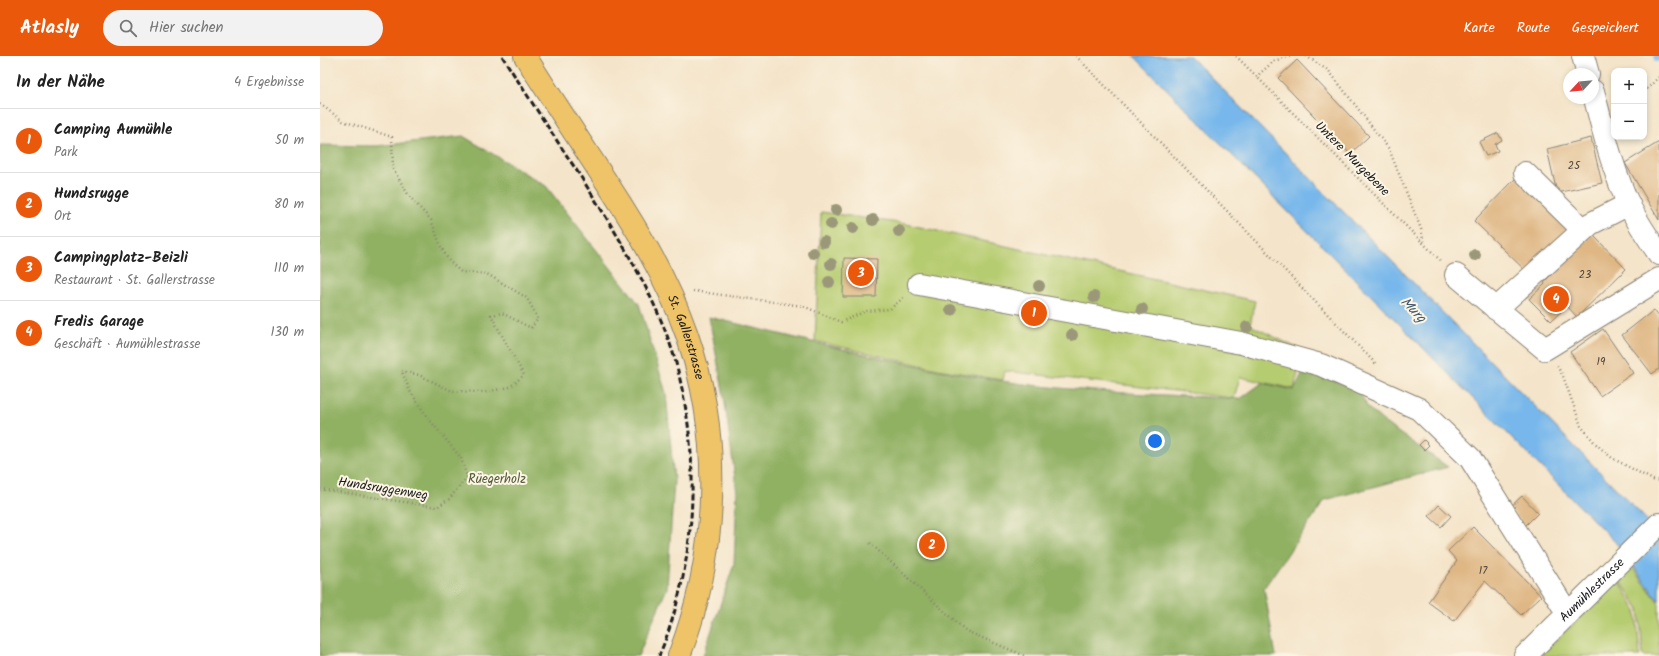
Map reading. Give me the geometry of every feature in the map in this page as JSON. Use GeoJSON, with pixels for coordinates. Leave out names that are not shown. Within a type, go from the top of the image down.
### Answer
{"type":"FeatureCollection","features":[{"type":"Feature","properties":{"kind":"main road","name":"St. Gallerstrasse"},"geometry":{"type":"LineString","coordinates":[[524,56],[629,216],[656,265],[687,336],[702,387],[711,470],[710,520],[704,571],[690,628],[679,656]]}},
{"type":"Feature","properties":{"kind":"street"},"geometry":{"type":"LineString","coordinates":[[1583,56],[1586,68]]}},
{"type":"Feature","properties":{"kind":"street"},"geometry":{"type":"LineString","coordinates":[[1597,104],[1617,176],[1640,226],[1659,254]]}},
{"type":"Feature","properties":{"kind":"street"},"geometry":{"type":"LineString","coordinates":[[1525,173],[1583,230]]}},
{"type":"Feature","properties":{"kind":"street"},"geometry":{"type":"LineString","coordinates":[[1496,309],[1590,224],[1629,204]]}},
{"type":"Feature","properties":{"kind":"street"},"geometry":{"type":"LineString","coordinates":[[1456,275],[1545,349],[1659,279]]}},
{"type":"Feature","properties":{"kind":"street"},"geometry":{"type":"LineString","coordinates":[[918,284],[1241,343],[1322,365],[1419,409],[1470,458],[1568,614]]}},
{"type":"Feature","properties":{"kind":"street","name":"Aumühlestrasse"},"geometry":{"type":"LineString","coordinates":[[1525,656],[1659,524]]}},
{"type":"Feature","properties":{"kind":"path"},"geometry":{"type":"LineString","coordinates":[[1076,56],[1380,368]]}},
{"type":"Feature","properties":{"kind":"path","name":"Untere Murgebene"},"geometry":{"type":"LineString","coordinates":[[1236,56],[1424,245],[1456,275]]}},
{"type":"Feature","properties":{"kind":"path"},"geometry":{"type":"LineString","coordinates":[[1256,77],[1274,60],[1290,56]]}},
{"type":"Feature","properties":{"kind":"path"},"geometry":{"type":"LineString","coordinates":[[1306,56],[1329,71],[1389,149],[1421,229],[1424,245]]}},
{"type":"Feature","properties":{"kind":"path"},"geometry":{"type":"LineString","coordinates":[[1647,89],[1659,77]]}},
{"type":"Feature","properties":{"kind":"path","name":"Hundsruggenweg"},"geometry":{"type":"LineString","coordinates":[[320,104],[343,121],[392,137],[393,169],[409,196],[431,220],[441,247],[449,261],[461,272],[487,274],[527,298],[538,319],[531,328],[502,313],[492,315],[524,375],[510,387],[486,392],[452,391],[419,375],[402,371],[410,391],[428,418],[461,458],[467,477],[449,498],[437,507],[320,489]]}},
{"type":"Feature","properties":{"kind":"path"},"geometry":{"type":"LineString","coordinates":[[687,290],[803,306],[841,322],[866,311],[890,309],[918,284]]}},
{"type":"Feature","properties":{"kind":"path"},"geometry":{"type":"LineString","coordinates":[[1545,349],[1563,376],[1581,426],[1586,432],[1612,458],[1653,480],[1659,481]]}},
{"type":"Feature","properties":{"kind":"path"},"geometry":{"type":"LineString","coordinates":[[870,543],[966,631],[1025,656]]}},
{"type":"Feature","properties":{"kind":"green space","name":"Rüegerholz"},"geometry":{"type":"Polygon","coordinates":[[[463,136],[546,186],[639,304],[666,393],[674,481],[667,588],[638,656],[320,656],[320,145],[377,146],[463,136]]]}},
{"type":"Feature","properties":{"kind":"green space"},"geometry":{"type":"Polygon","coordinates":[[[821,212],[906,224],[1255,301],[1250,325],[1303,351],[1294,389],[1240,377],[1234,398],[1005,371],[1003,380],[938,369],[815,341],[821,212]]]}},
{"type":"Feature","properties":{"kind":"green space"},"geometry":{"type":"Polygon","coordinates":[[[709,317],[928,368],[1002,381],[1061,388],[1121,393],[1240,399],[1262,383],[1294,390],[1304,370],[1358,389],[1368,408],[1389,426],[1448,467],[1325,500],[1264,588],[1276,656],[703,656],[734,564],[737,493],[724,396],[709,317]]]}},
{"type":"Feature","properties":{"kind":"green space"},"geometry":{"type":"Polygon","coordinates":[[[1632,567],[1659,603],[1659,656],[1643,656],[1639,609],[1620,580],[1632,567]]]}},
{"type":"Feature","properties":{"kind":"green space"},"geometry":{"type":"Polygon","coordinates":[[[1619,580],[1636,611],[1640,656],[1540,656],[1619,580]]]}},
{"type":"Feature","properties":{"kind":"water","name":"Murg"},"geometry":{"type":"Polygon","coordinates":[[[1134,56],[1190,56],[1645,518],[1659,536],[1659,601],[1616,543],[1134,56]]]}},
{"type":"Feature","properties":{"kind":"building"},"geometry":{"type":"Polygon","coordinates":[[[1297,60],[1369,136],[1350,154],[1278,78],[1297,60]]]}},
{"type":"Feature","properties":{"kind":"building"},"geometry":{"type":"Polygon","coordinates":[[[1498,133],[1502,140],[1495,144],[1498,151],[1486,156],[1479,142],[1498,133]]]}},
{"type":"Feature","properties":{"kind":"building"},"geometry":{"type":"Polygon","coordinates":[[[1591,138],[1602,183],[1557,193],[1547,149],[1591,138]]]}},
{"type":"Feature","properties":{"kind":"building"},"geometry":{"type":"Polygon","coordinates":[[[1659,142],[1659,220],[1625,163],[1659,142]]]}},
{"type":"Feature","properties":{"kind":"building"},"geometry":{"type":"Polygon","coordinates":[[[1517,177],[1572,231],[1529,274],[1474,221],[1517,177]]]}},
{"type":"Feature","properties":{"kind":"building"},"geometry":{"type":"Polygon","coordinates":[[[1592,234],[1626,269],[1577,317],[1567,306],[1551,321],[1529,299],[1592,234]]]}},
{"type":"Feature","properties":{"kind":"building"},"geometry":{"type":"Polygon","coordinates":[[[844,258],[877,259],[876,297],[843,297],[844,258]]]}},
{"type":"Feature","properties":{"kind":"building"},"geometry":{"type":"Polygon","coordinates":[[[1654,310],[1659,317],[1659,369],[1652,374],[1622,335],[1654,310]]]}},
{"type":"Feature","properties":{"kind":"building"},"geometry":{"type":"Polygon","coordinates":[[[1603,329],[1633,373],[1600,396],[1570,352],[1603,329]]]}},
{"type":"Feature","properties":{"kind":"building"},"geometry":{"type":"Polygon","coordinates":[[[1424,440],[1429,445],[1424,450],[1419,445],[1424,440]]]}},
{"type":"Feature","properties":{"kind":"building"},"geometry":{"type":"Polygon","coordinates":[[[1522,496],[1538,513],[1525,526],[1509,508],[1522,496]]]}},
{"type":"Feature","properties":{"kind":"building"},"geometry":{"type":"Polygon","coordinates":[[[1439,505],[1451,516],[1441,527],[1429,516],[1439,505]]]}},
{"type":"Feature","properties":{"kind":"building"},"geometry":{"type":"Polygon","coordinates":[[[1473,527],[1541,596],[1521,615],[1485,581],[1454,621],[1428,602],[1457,561],[1448,551],[1473,527]]]}},
{"type":"Feature","properties":{"kind":"railway"},"geometry":{"type":"LineString","coordinates":[[502,56],[579,174],[621,242],[658,314],[676,363],[689,429],[692,473],[691,517],[682,584],[670,627],[659,656]]}},
{"type":"Feature","properties":{"kind":"place","name":"Campingplatz-Beizli"},"geometry":{"type":"Point","coordinates":[861,273]}},
{"type":"Feature","properties":{"kind":"place","name":"Fredis Garage"},"geometry":{"type":"Point","coordinates":[1556,299]}},
{"type":"Feature","properties":{"kind":"place","name":"Camping Aumühle"},"geometry":{"type":"Point","coordinates":[1034,313]}},
{"type":"Feature","properties":{"kind":"place","name":"Hundsrugge"},"geometry":{"type":"Point","coordinates":[932,545]}}]}
